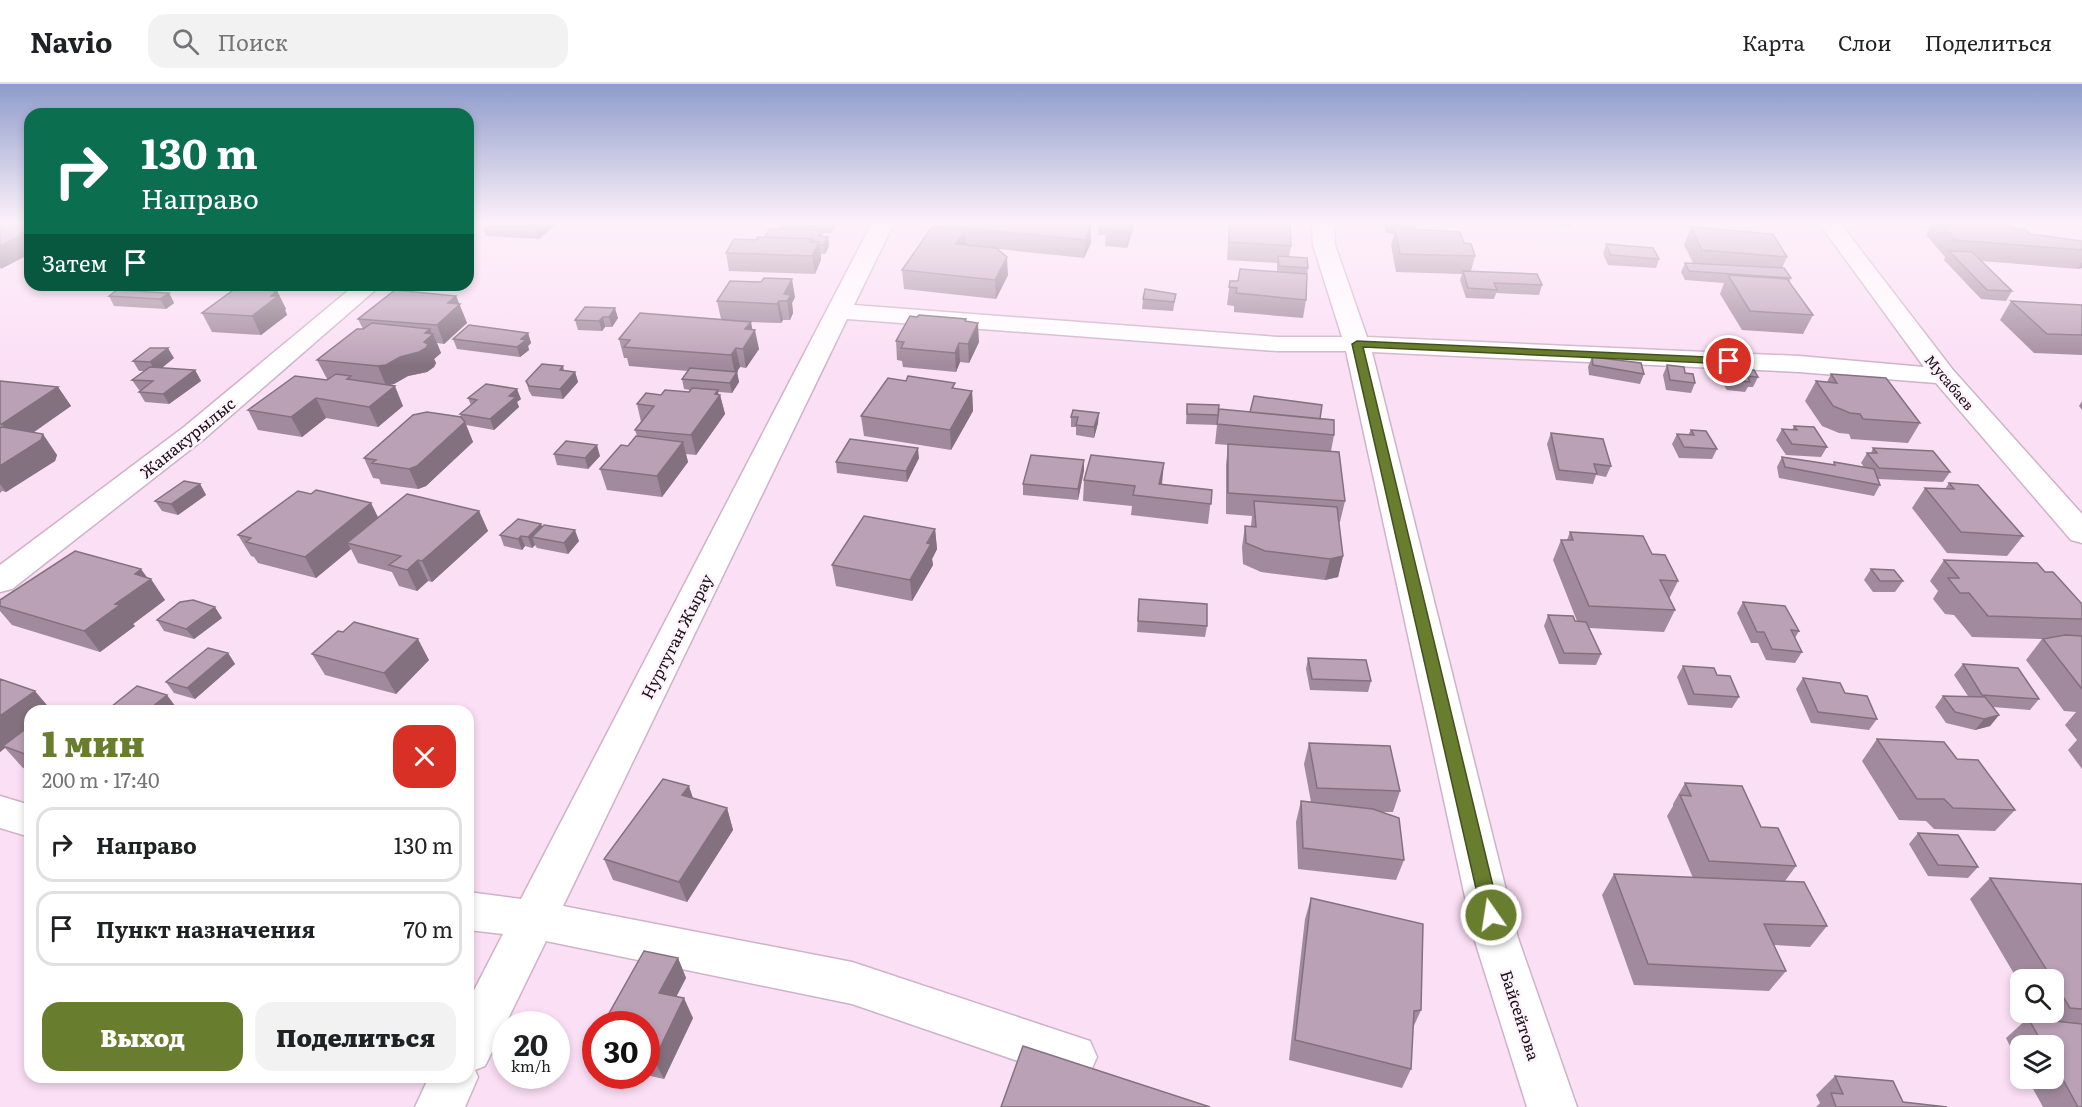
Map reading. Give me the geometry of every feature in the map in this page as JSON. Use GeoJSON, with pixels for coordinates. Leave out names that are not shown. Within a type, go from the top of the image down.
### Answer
{"type":"FeatureCollection","features":[{"type":"Feature","properties":{"kind":"street","name":"Нуртуган Жырау"},"geometry":{"type":"LineString","coordinates":[[474,1038],[860,271]]}},
{"type":"Feature","properties":{"kind":"street","name":"Байсейтова"},"geometry":{"type":"LineString","coordinates":[[1333,271],[1357,344],[1496,938],[1552,1107]]}},
{"type":"Feature","properties":{"kind":"street","name":"Мусабаев"},"geometry":{"type":"LineString","coordinates":[[1865,271],[1944,376],[2082,533]]}},
{"type":"Feature","properties":{"kind":"street","name":"Жанакурылыс"},"geometry":{"type":"LineString","coordinates":[[0,581],[194,433],[362,291]]}},
{"type":"Feature","properties":{"kind":"street"},"geometry":{"type":"LineString","coordinates":[[840,311],[1277,344],[1357,344],[1799,364],[1944,376]]}},
{"type":"Feature","properties":{"kind":"street"},"geometry":{"type":"LineString","coordinates":[[0,812],[24,819]]}},
{"type":"Feature","properties":{"kind":"street"},"geometry":{"type":"LineString","coordinates":[[474,912],[533,919],[852,983],[1073,1057]]}},
{"type":"Feature","properties":{"kind":"street"},"geometry":{"type":"LineString","coordinates":[[440,1107],[451,1083]]}},
{"type":"Feature","properties":{"kind":"building"},"geometry":{"type":"Polygon","coordinates":[[[909,271],[1000,271],[995,280],[909,271]]]}},
{"type":"Feature","properties":{"kind":"building"},"geometry":{"type":"Polygon","coordinates":[[[1240,271],[1307,274],[1306,300],[1236,293],[1237,288],[1229,287],[1230,281],[1238,281],[1240,271]]]}},
{"type":"Feature","properties":{"kind":"building"},"geometry":{"type":"Polygon","coordinates":[[[1463,271],[1537,274],[1542,285],[1494,283],[1497,290],[1468,288],[1463,271]]]}},
{"type":"Feature","properties":{"kind":"building"},"geometry":{"type":"Polygon","coordinates":[[[1689,271],[1786,271],[1791,278],[1689,271]]]}},
{"type":"Feature","properties":{"kind":"building"},"geometry":{"type":"Polygon","coordinates":[[[1968,271],[1991,271],[2012,291],[1987,290],[1968,271]]]}},
{"type":"Feature","properties":{"kind":"building"},"geometry":{"type":"Polygon","coordinates":[[[1728,275],[1787,279],[1813,315],[1750,311],[1728,275]]]}},
{"type":"Feature","properties":{"kind":"building"},"geometry":{"type":"Polygon","coordinates":[[[764,278],[792,279],[784,294],[791,295],[787,301],[779,301],[777,304],[717,301],[730,281],[761,282],[764,278]]]}},
{"type":"Feature","properties":{"kind":"building"},"geometry":{"type":"Polygon","coordinates":[[[1145,289],[1176,294],[1174,302],[1143,299],[1145,289]]]}},
{"type":"Feature","properties":{"kind":"building"},"geometry":{"type":"Polygon","coordinates":[[[116,291],[169,293],[160,299],[109,296],[116,291]]]}},
{"type":"Feature","properties":{"kind":"building"},"geometry":{"type":"Polygon","coordinates":[[[232,291],[277,291],[271,296],[278,296],[252,316],[202,313],[232,291]]]}},
{"type":"Feature","properties":{"kind":"building"},"geometry":{"type":"Polygon","coordinates":[[[394,291],[456,296],[448,303],[460,304],[437,325],[358,319],[394,291]]]}},
{"type":"Feature","properties":{"kind":"building"},"geometry":{"type":"Polygon","coordinates":[[[2011,301],[2082,305],[2082,335],[2047,334],[2011,301]]]}},
{"type":"Feature","properties":{"kind":"building"},"geometry":{"type":"Polygon","coordinates":[[[585,307],[615,308],[609,317],[603,317],[599,321],[575,320],[585,307]]]}},
{"type":"Feature","properties":{"kind":"building"},"geometry":{"type":"Polygon","coordinates":[[[640,313],[751,322],[745,329],[755,330],[743,349],[736,348],[731,355],[624,347],[630,340],[619,339],[640,313]]]}},
{"type":"Feature","properties":{"kind":"building"},"geometry":{"type":"Polygon","coordinates":[[[910,316],[966,319],[965,321],[978,323],[968,344],[959,343],[955,353],[901,348],[904,342],[896,341],[910,316]]]}},
{"type":"Feature","properties":{"kind":"building"},"geometry":{"type":"Polygon","coordinates":[[[372,323],[430,329],[425,333],[433,334],[424,342],[428,344],[426,348],[400,357],[386,365],[317,360],[357,329],[363,329],[372,323]]]}},
{"type":"Feature","properties":{"kind":"building"},"geometry":{"type":"Polygon","coordinates":[[[469,325],[528,333],[521,339],[526,340],[517,347],[453,339],[469,325]]]}},
{"type":"Feature","properties":{"kind":"building"},"geometry":{"type":"Polygon","coordinates":[[[150,348],[168,348],[150,362],[133,361],[150,348]]]}},
{"type":"Feature","properties":{"kind":"building"},"geometry":{"type":"Polygon","coordinates":[[[1592,357],[1641,363],[1644,374],[1593,365],[1592,357]]]}},
{"type":"Feature","properties":{"kind":"building"},"geometry":{"type":"Polygon","coordinates":[[[542,364],[563,366],[560,370],[575,372],[560,389],[529,386],[526,381],[542,364]]]}},
{"type":"Feature","properties":{"kind":"building"},"geometry":{"type":"Polygon","coordinates":[[[1667,365],[1684,367],[1685,373],[1693,374],[1695,383],[1670,380],[1667,365]]]}},
{"type":"Feature","properties":{"kind":"building"},"geometry":{"type":"Polygon","coordinates":[[[150,367],[195,370],[163,394],[139,392],[153,381],[132,380],[150,367]]]}},
{"type":"Feature","properties":{"kind":"building"},"geometry":{"type":"Polygon","coordinates":[[[690,368],[737,372],[730,383],[682,379],[690,368]]]}},
{"type":"Feature","properties":{"kind":"building"},"geometry":{"type":"Polygon","coordinates":[[[1724,368],[1754,370],[1758,377],[1747,376],[1750,382],[1731,380],[1724,368]]]}},
{"type":"Feature","properties":{"kind":"building"},"geometry":{"type":"Polygon","coordinates":[[[336,374],[351,376],[347,379],[395,386],[369,407],[316,398],[291,417],[248,410],[295,376],[327,380],[336,374]]]}},
{"type":"Feature","properties":{"kind":"building"},"geometry":{"type":"Polygon","coordinates":[[[1831,374],[1886,378],[1920,423],[1863,419],[1860,414],[1850,413],[1833,406],[1816,381],[1837,383],[1831,374]]]}},
{"type":"Feature","properties":{"kind":"building"},"geometry":{"type":"Polygon","coordinates":[[[908,376],[955,383],[952,388],[972,391],[950,430],[861,416],[888,378],[906,381],[908,376]]]}},
{"type":"Feature","properties":{"kind":"building"},"geometry":{"type":"Polygon","coordinates":[[[0,381],[58,387],[0,424],[0,381]]]}},
{"type":"Feature","properties":{"kind":"building"},"geometry":{"type":"Polygon","coordinates":[[[486,384],[517,389],[509,396],[516,397],[490,419],[460,414],[477,400],[468,398],[486,384]]]}},
{"type":"Feature","properties":{"kind":"building"},"geometry":{"type":"Polygon","coordinates":[[[692,388],[718,390],[715,394],[720,395],[691,435],[635,430],[654,406],[637,404],[646,393],[661,395],[665,390],[689,392],[692,388]]]}},
{"type":"Feature","properties":{"kind":"building"},"geometry":{"type":"Polygon","coordinates":[[[1254,396],[1322,405],[1320,419],[1250,412],[1254,396]]]}},
{"type":"Feature","properties":{"kind":"building"},"geometry":{"type":"Polygon","coordinates":[[[1187,404],[1219,405],[1218,415],[1187,414],[1187,404]]]}},
{"type":"Feature","properties":{"kind":"building"},"geometry":{"type":"Polygon","coordinates":[[[1219,409],[1334,420],[1334,435],[1217,424],[1219,409]]]}},
{"type":"Feature","properties":{"kind":"building"},"geometry":{"type":"Polygon","coordinates":[[[1073,410],[1099,413],[1094,427],[1076,425],[1078,417],[1071,417],[1073,410]]]}},
{"type":"Feature","properties":{"kind":"building"},"geometry":{"type":"Polygon","coordinates":[[[427,412],[461,417],[465,422],[417,466],[409,469],[372,463],[376,460],[364,458],[413,415],[427,412]]]}},
{"type":"Feature","properties":{"kind":"building"},"geometry":{"type":"Polygon","coordinates":[[[1794,426],[1814,427],[1827,447],[1792,444],[1782,429],[1797,430],[1794,426]]]}},
{"type":"Feature","properties":{"kind":"building"},"geometry":{"type":"Polygon","coordinates":[[[0,428],[43,434],[41,440],[0,466],[0,428]]]}},
{"type":"Feature","properties":{"kind":"building"},"geometry":{"type":"Polygon","coordinates":[[[1691,430],[1706,431],[1717,449],[1684,447],[1677,434],[1694,435],[1691,430]]]}},
{"type":"Feature","properties":{"kind":"building"},"geometry":{"type":"Polygon","coordinates":[[[1551,433],[1603,439],[1611,466],[1594,464],[1597,474],[1559,470],[1551,433]]]}},
{"type":"Feature","properties":{"kind":"building"},"geometry":{"type":"Polygon","coordinates":[[[636,436],[683,442],[657,476],[600,469],[621,445],[628,446],[636,436]]]}},
{"type":"Feature","properties":{"kind":"building"},"geometry":{"type":"Polygon","coordinates":[[[850,439],[918,448],[906,471],[836,462],[850,439]]]}},
{"type":"Feature","properties":{"kind":"building"},"geometry":{"type":"Polygon","coordinates":[[[566,441],[597,445],[585,458],[554,454],[566,441]]]}},
{"type":"Feature","properties":{"kind":"building"},"geometry":{"type":"Polygon","coordinates":[[[1228,444],[1339,452],[1345,501],[1228,493],[1228,444]]]}},
{"type":"Feature","properties":{"kind":"building"},"geometry":{"type":"Polygon","coordinates":[[[1873,448],[1933,451],[1950,472],[1879,468],[1867,453],[1877,453],[1873,448]]]}},
{"type":"Feature","properties":{"kind":"building"},"geometry":{"type":"Polygon","coordinates":[[[1031,455],[1084,460],[1078,489],[1023,484],[1031,455]]]}},
{"type":"Feature","properties":{"kind":"building"},"geometry":{"type":"Polygon","coordinates":[[[1091,455],[1164,463],[1159,484],[1212,490],[1211,504],[1133,495],[1135,486],[1084,480],[1091,455]]]}},
{"type":"Feature","properties":{"kind":"building"},"geometry":{"type":"Polygon","coordinates":[[[1782,457],[1874,469],[1880,485],[1785,467],[1782,457]]]}},
{"type":"Feature","properties":{"kind":"building"},"geometry":{"type":"Polygon","coordinates":[[[184,481],[200,484],[171,504],[155,501],[184,481]]]}},
{"type":"Feature","properties":{"kind":"building"},"geometry":{"type":"Polygon","coordinates":[[[1949,483],[1978,485],[2023,536],[1961,532],[1925,488],[1954,489],[1949,483]]]}},
{"type":"Feature","properties":{"kind":"building"},"geometry":{"type":"Polygon","coordinates":[[[316,490],[371,503],[305,557],[246,542],[251,538],[238,535],[298,491],[311,494],[316,490]]]}},
{"type":"Feature","properties":{"kind":"building"},"geometry":{"type":"Polygon","coordinates":[[[407,494],[479,511],[422,561],[418,560],[407,570],[389,565],[401,556],[347,543],[407,494]]]}},
{"type":"Feature","properties":{"kind":"building"},"geometry":{"type":"Polygon","coordinates":[[[1254,501],[1337,507],[1343,556],[1330,559],[1265,551],[1246,543],[1245,526],[1256,527],[1254,501]]]}},
{"type":"Feature","properties":{"kind":"building"},"geometry":{"type":"Polygon","coordinates":[[[864,516],[935,529],[927,543],[931,544],[910,580],[832,565],[864,516]]]}},
{"type":"Feature","properties":{"kind":"building"},"geometry":{"type":"Polygon","coordinates":[[[518,519],[541,524],[528,537],[521,536],[518,539],[500,535],[518,519]]]}},
{"type":"Feature","properties":{"kind":"building"},"geometry":{"type":"Polygon","coordinates":[[[544,525],[575,530],[564,543],[532,537],[544,525]]]}},
{"type":"Feature","properties":{"kind":"building"},"geometry":{"type":"Polygon","coordinates":[[[1570,532],[1643,536],[1652,554],[1665,555],[1678,581],[1660,580],[1675,610],[1589,606],[1561,540],[1573,540],[1570,532]]]}},
{"type":"Feature","properties":{"kind":"building"},"geometry":{"type":"Polygon","coordinates":[[[75,551],[141,569],[135,574],[151,579],[115,604],[120,605],[84,631],[0,606],[0,600],[75,551]]]}},
{"type":"Feature","properties":{"kind":"building"},"geometry":{"type":"Polygon","coordinates":[[[1944,560],[2037,563],[2045,572],[2053,572],[2082,604],[2082,619],[1988,616],[1969,593],[1960,593],[1948,578],[1959,578],[1944,560]]]}},
{"type":"Feature","properties":{"kind":"building"},"geometry":{"type":"Polygon","coordinates":[[[1871,569],[1894,570],[1903,581],[1880,581],[1871,569]]]}},
{"type":"Feature","properties":{"kind":"building"},"geometry":{"type":"Polygon","coordinates":[[[1139,599],[1207,604],[1207,626],[1138,621],[1139,599]]]}},
{"type":"Feature","properties":{"kind":"building"},"geometry":{"type":"Polygon","coordinates":[[[193,600],[215,607],[186,629],[157,620],[180,602],[193,600]]]}},
{"type":"Feature","properties":{"kind":"building"},"geometry":{"type":"Polygon","coordinates":[[[1743,602],[1785,606],[1799,631],[1791,630],[1802,652],[1772,649],[1764,632],[1757,632],[1743,602]]]}},
{"type":"Feature","properties":{"kind":"building"},"geometry":{"type":"Polygon","coordinates":[[[1548,615],[1573,616],[1575,621],[1586,622],[1601,654],[1564,653],[1548,615]]]}},
{"type":"Feature","properties":{"kind":"building"},"geometry":{"type":"Polygon","coordinates":[[[354,622],[418,639],[384,673],[312,654],[338,631],[343,632],[354,622]]]}},
{"type":"Feature","properties":{"kind":"building"},"geometry":{"type":"Polygon","coordinates":[[[2065,635],[2082,636],[2082,689],[2043,639],[2065,635]]]}},
{"type":"Feature","properties":{"kind":"building"},"geometry":{"type":"Polygon","coordinates":[[[208,648],[228,653],[187,688],[166,682],[208,648]]]}},
{"type":"Feature","properties":{"kind":"building"},"geometry":{"type":"Polygon","coordinates":[[[1308,658],[1366,660],[1371,681],[1312,679],[1308,658]]]}},
{"type":"Feature","properties":{"kind":"building"},"geometry":{"type":"Polygon","coordinates":[[[1963,664],[2018,668],[2039,699],[1982,695],[1963,664]]]}},
{"type":"Feature","properties":{"kind":"building"},"geometry":{"type":"Polygon","coordinates":[[[1683,666],[1714,668],[1717,675],[1730,676],[1739,697],[1694,694],[1683,666]]]}},
{"type":"Feature","properties":{"kind":"building"},"geometry":{"type":"Polygon","coordinates":[[[1803,678],[1840,683],[1845,693],[1867,696],[1877,719],[1818,712],[1803,678]]]}},
{"type":"Feature","properties":{"kind":"building"},"geometry":{"type":"Polygon","coordinates":[[[0,679],[35,691],[0,716],[0,679]]]}},
{"type":"Feature","properties":{"kind":"building"},"geometry":{"type":"Polygon","coordinates":[[[137,686],[167,695],[154,705],[113,705],[137,686]]]}},
{"type":"Feature","properties":{"kind":"building"},"geometry":{"type":"Polygon","coordinates":[[[1943,696],[1985,697],[1999,715],[1984,719],[1955,712],[1943,696]]]}},
{"type":"Feature","properties":{"kind":"building"},"geometry":{"type":"Polygon","coordinates":[[[24,730],[24,754],[3,746],[24,730]]]}},
{"type":"Feature","properties":{"kind":"building"},"geometry":{"type":"Polygon","coordinates":[[[1877,739],[1944,742],[1957,759],[1978,760],[2015,810],[1953,808],[1944,799],[1917,799],[1877,739]]]}},
{"type":"Feature","properties":{"kind":"building"},"geometry":{"type":"Polygon","coordinates":[[[1309,743],[1390,746],[1400,791],[1317,788],[1309,743]]]}},
{"type":"Feature","properties":{"kind":"building"},"geometry":{"type":"Polygon","coordinates":[[[663,779],[689,786],[682,795],[727,808],[679,882],[604,859],[663,779]]]}},
{"type":"Feature","properties":{"kind":"building"},"geometry":{"type":"Polygon","coordinates":[[[1685,783],[1742,786],[1761,827],[1778,828],[1796,866],[1709,861],[1680,795],[1691,796],[1685,783]]]}},
{"type":"Feature","properties":{"kind":"building"},"geometry":{"type":"Polygon","coordinates":[[[1301,801],[1373,809],[1399,818],[1404,860],[1303,848],[1301,801]]]}},
{"type":"Feature","properties":{"kind":"building"},"geometry":{"type":"Polygon","coordinates":[[[1918,833],[1958,835],[1978,867],[1938,865],[1918,833]]]}},
{"type":"Feature","properties":{"kind":"building"},"geometry":{"type":"Polygon","coordinates":[[[1614,874],[1804,882],[1827,926],[1764,924],[1786,971],[1648,964],[1614,874]]]}},
{"type":"Feature","properties":{"kind":"building"},"geometry":{"type":"Polygon","coordinates":[[[1990,878],[2082,884],[2082,1009],[2070,1008],[2064,998],[2064,969],[2046,969],[1990,878]]]}},
{"type":"Feature","properties":{"kind":"building"},"geometry":{"type":"Polygon","coordinates":[[[1311,898],[1423,924],[1421,1010],[1414,1011],[1411,1069],[1295,1040],[1311,898]]]}},
{"type":"Feature","properties":{"kind":"building"},"geometry":{"type":"Polygon","coordinates":[[[644,951],[678,958],[659,993],[684,998],[660,1048],[660,1011],[610,1011],[644,951]]]}},
{"type":"Feature","properties":{"kind":"building"},"geometry":{"type":"Polygon","coordinates":[[[2031,1023],[2082,1024],[2082,1107],[2078,1107],[2064,1081],[2064,1035],[2038,1035],[2031,1023]]]}},
{"type":"Feature","properties":{"kind":"building"},"geometry":{"type":"Polygon","coordinates":[[[1023,1046],[1210,1107],[1001,1107],[1023,1046]]]}},
{"type":"Feature","properties":{"kind":"building"},"geometry":{"type":"Polygon","coordinates":[[[1835,1076],[1893,1081],[1903,1102],[1947,1107],[1836,1107],[1831,1093],[1843,1094],[1835,1076]]]}},
{"type":"Feature","properties":{"kind":"route"},"geometry":{"type":"LineString","coordinates":[[1491,915],[1357,344],[1729,361]]}}]}
